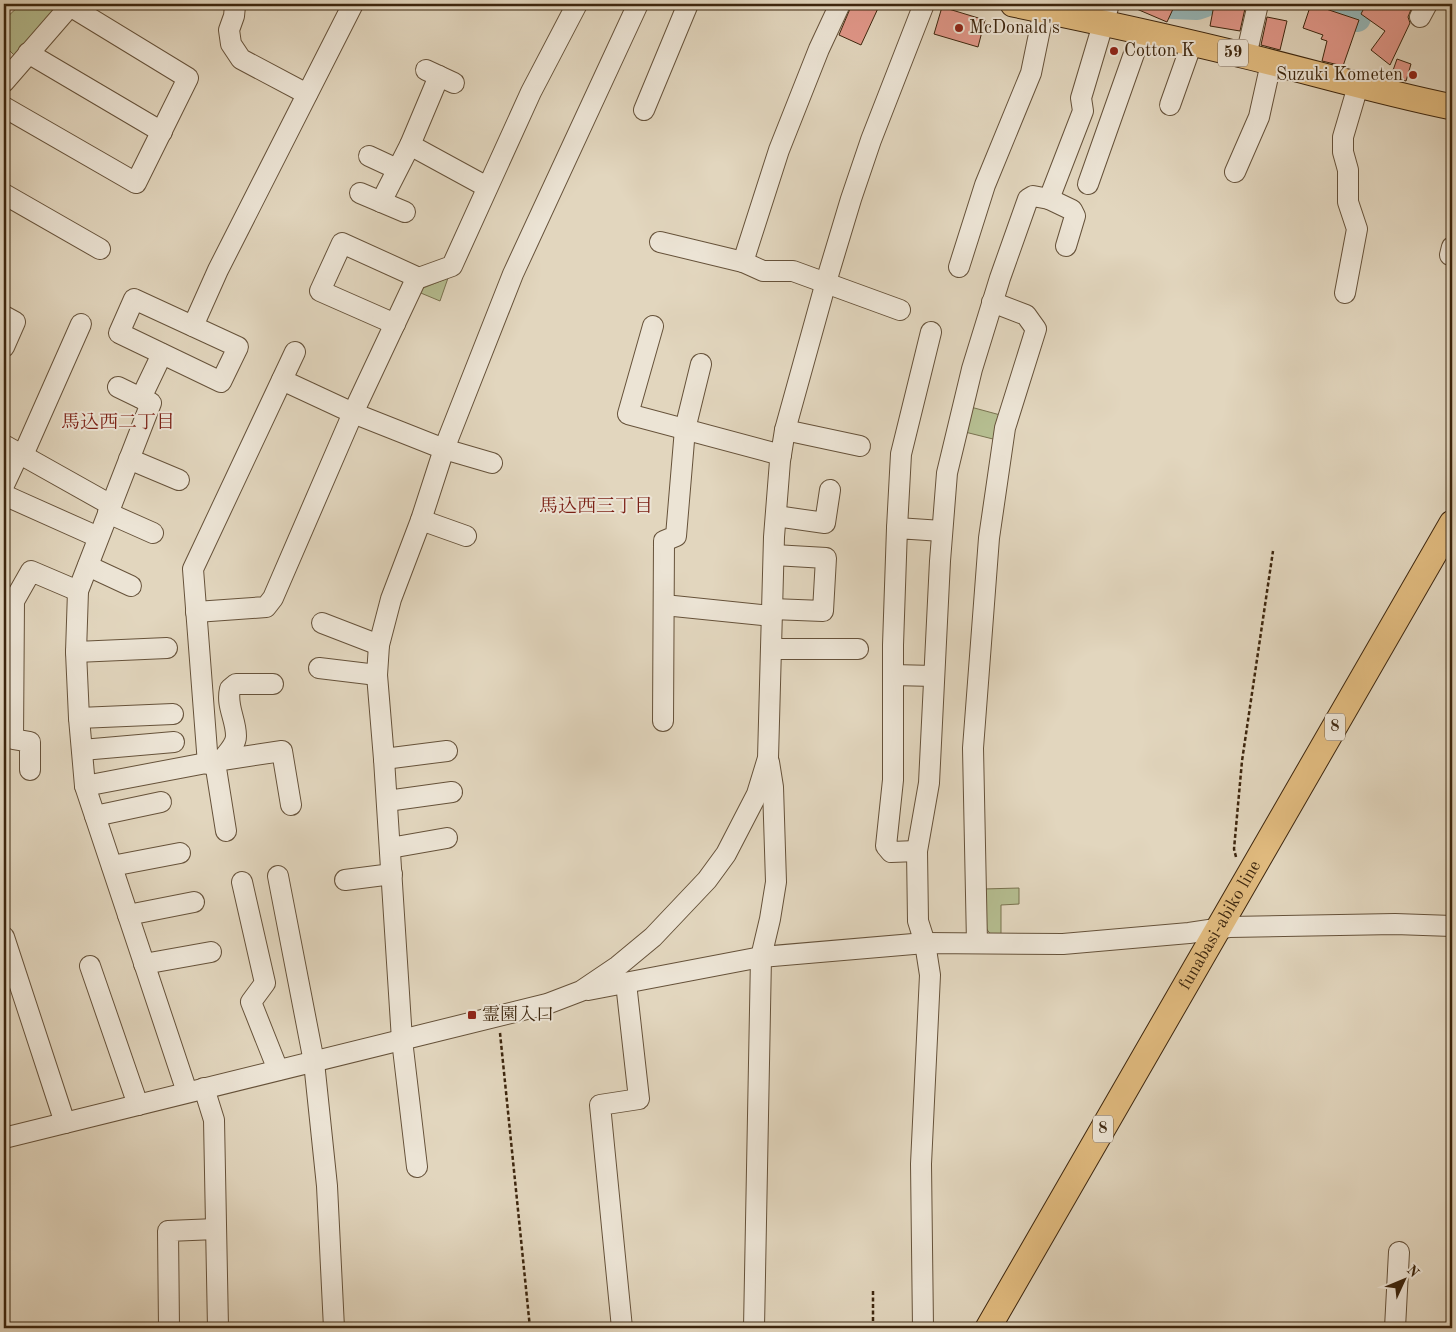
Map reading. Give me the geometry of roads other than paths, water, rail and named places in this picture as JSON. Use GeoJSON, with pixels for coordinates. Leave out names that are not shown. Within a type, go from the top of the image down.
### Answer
{"type":"FeatureCollection","features":[{"type":"Feature","properties":{"kind":"main road","name":"59"},"geometry":{"type":"LineString","coordinates":[[1013,4],[1044,10],[1106,13],[1142,31],[1358,86],[1452,107]]}},
{"type":"Feature","properties":{"kind":"main road","name":"funabasi-abiko line"},"geometry":{"type":"LineString","coordinates":[[988,1328],[1451,529]]}},
{"type":"Feature","properties":{"kind":"street"},"geometry":{"type":"LineString","coordinates":[[233,4],[235,6],[234,16],[229,30],[231,44],[241,59],[307,94]]}},
{"type":"Feature","properties":{"kind":"street"},"geometry":{"type":"LineString","coordinates":[[193,326],[218,270],[353,4]]}},
{"type":"Feature","properties":{"kind":"street"},"geometry":{"type":"LineString","coordinates":[[196,612],[266,607],[273,598],[353,413],[416,278],[452,266],[531,92],[577,4]]}},
{"type":"Feature","properties":{"kind":"street"},"geometry":{"type":"LineString","coordinates":[[417,1167],[402,1040],[377,675],[379,645],[391,599],[421,520],[444,448],[513,274],[638,4]]}},
{"type":"Feature","properties":{"kind":"street"},"geometry":{"type":"LineString","coordinates":[[644,110],[688,4]]}},
{"type":"Feature","properties":{"kind":"street"},"geometry":{"type":"LineString","coordinates":[[743,262],[779,150],[819,49],[840,4]]}},
{"type":"Feature","properties":{"kind":"street"},"geometry":{"type":"LineString","coordinates":[[754,1328],[761,956],[776,882],[773,787],[768,758],[774,555],[781,455],[785,430],[851,199],[871,140],[924,4]]}},
{"type":"Feature","properties":{"kind":"street"},"geometry":{"type":"LineString","coordinates":[[1246,56],[1258,4]]}},
{"type":"Feature","properties":{"kind":"street"},"geometry":{"type":"LineString","coordinates":[[4,82],[70,6],[188,78],[136,183],[4,107]]}},
{"type":"Feature","properties":{"kind":"street"},"geometry":{"type":"LineString","coordinates":[[959,267],[985,185],[1031,73],[1044,10]]}},
{"type":"Feature","properties":{"kind":"street"},"geometry":{"type":"LineString","coordinates":[[1049,199],[1083,111],[1081,98],[1106,13]]}},
{"type":"Feature","properties":{"kind":"street"},"geometry":{"type":"LineString","coordinates":[[1088,184],[1142,31]]}},
{"type":"Feature","properties":{"kind":"street"},"geometry":{"type":"LineString","coordinates":[[1170,105],[1192,43]]}},
{"type":"Feature","properties":{"kind":"street"},"geometry":{"type":"LineString","coordinates":[[28,53],[162,132]]}},
{"type":"Feature","properties":{"kind":"street"},"geometry":{"type":"LineString","coordinates":[[1235,172],[1260,117],[1271,63]]}},
{"type":"Feature","properties":{"kind":"street"},"geometry":{"type":"LineString","coordinates":[[381,202],[410,145],[440,77]]}},
{"type":"Feature","properties":{"kind":"street"},"geometry":{"type":"LineString","coordinates":[[1345,293],[1357,229],[1348,202],[1348,170],[1343,152],[1343,137],[1358,86]]}},
{"type":"Feature","properties":{"kind":"street"},"geometry":{"type":"LineString","coordinates":[[410,145],[487,187]]}},
{"type":"Feature","properties":{"kind":"street"},"geometry":{"type":"LineString","coordinates":[[369,156],[397,170]]}},
{"type":"Feature","properties":{"kind":"street"},"geometry":{"type":"LineString","coordinates":[[360,193],[405,212]]}},
{"type":"Feature","properties":{"kind":"street"},"geometry":{"type":"LineString","coordinates":[[4,194],[100,249]]}},
{"type":"Feature","properties":{"kind":"street"},"geometry":{"type":"LineString","coordinates":[[923,1328],[921,1164],[930,975],[925,943],[918,921],[917,851],[929,783],[942,531],[947,473],[972,369],[992,302],[1028,199],[1033,196],[1049,199],[1072,210],[1075,216],[1066,246]]}},
{"type":"Feature","properties":{"kind":"street"},"geometry":{"type":"LineString","coordinates":[[660,242],[743,262],[763,271],[793,271],[900,310]]}},
{"type":"Feature","properties":{"kind":"street"},"geometry":{"type":"LineString","coordinates":[[395,324],[320,291],[342,243],[419,278]]}},
{"type":"Feature","properties":{"kind":"street"},"geometry":{"type":"LineString","coordinates":[[134,299],[193,326],[238,346],[221,382],[119,333],[134,299]]}},
{"type":"Feature","properties":{"kind":"street"},"geometry":{"type":"LineString","coordinates":[[977,943],[973,748],[989,538],[1005,428],[1036,329],[1026,315],[992,302]]}},
{"type":"Feature","properties":{"kind":"street"},"geometry":{"type":"LineString","coordinates":[[4,316],[15,322],[4,347]]}},
{"type":"Feature","properties":{"kind":"street"},"geometry":{"type":"LineString","coordinates":[[4,485],[15,451],[81,324]]}},
{"type":"Feature","properties":{"kind":"street"},"geometry":{"type":"LineString","coordinates":[[653,326],[628,414],[781,455]]}},
{"type":"Feature","properties":{"kind":"street"},"geometry":{"type":"LineString","coordinates":[[917,851],[890,852],[886,846],[893,780],[893,675],[901,454],[931,332]]}},
{"type":"Feature","properties":{"kind":"street"},"geometry":{"type":"LineString","coordinates":[[226,831],[215,762],[196,612],[193,569],[295,352]]}},
{"type":"Feature","properties":{"kind":"street"},"geometry":{"type":"LineString","coordinates":[[141,398],[162,354]]}},
{"type":"Feature","properties":{"kind":"street"},"geometry":{"type":"LineString","coordinates":[[663,721],[664,541],[676,536],[685,429],[701,364]]}},
{"type":"Feature","properties":{"kind":"street"},"geometry":{"type":"LineString","coordinates":[[282,380],[353,413],[444,448],[492,463]]}},
{"type":"Feature","properties":{"kind":"street"},"geometry":{"type":"LineString","coordinates":[[118,387],[151,403],[78,592],[76,652],[85,786],[144,964],[196,1090],[214,1120],[218,1328]]}},
{"type":"Feature","properties":{"kind":"street"},"geometry":{"type":"LineString","coordinates":[[785,430],[860,446]]}},
{"type":"Feature","properties":{"kind":"street"},"geometry":{"type":"LineString","coordinates":[[15,451],[109,509],[153,533]]}},
{"type":"Feature","properties":{"kind":"street"},"geometry":{"type":"LineString","coordinates":[[129,459],[179,480]]}},
{"type":"Feature","properties":{"kind":"street"},"geometry":{"type":"LineString","coordinates":[[776,516],[825,523],[830,490]]}},
{"type":"Feature","properties":{"kind":"street"},"geometry":{"type":"LineString","coordinates":[[4,495],[98,537]]}},
{"type":"Feature","properties":{"kind":"street"},"geometry":{"type":"LineString","coordinates":[[421,520],[466,536]]}},
{"type":"Feature","properties":{"kind":"street"},"geometry":{"type":"LineString","coordinates":[[897,528],[942,531]]}},
{"type":"Feature","properties":{"kind":"street"},"geometry":{"type":"LineString","coordinates":[[664,606],[772,612],[823,611],[826,558],[774,555]]}},
{"type":"Feature","properties":{"kind":"street"},"geometry":{"type":"LineString","coordinates":[[88,566],[131,586]]}},
{"type":"Feature","properties":{"kind":"street"},"geometry":{"type":"LineString","coordinates":[[30,770],[30,742],[13,739],[9,645],[14,601],[31,571],[78,592]]}},
{"type":"Feature","properties":{"kind":"street"},"geometry":{"type":"LineString","coordinates":[[322,623],[379,645]]}},
{"type":"Feature","properties":{"kind":"street"},"geometry":{"type":"LineString","coordinates":[[76,652],[167,648]]}},
{"type":"Feature","properties":{"kind":"street"},"geometry":{"type":"LineString","coordinates":[[772,649],[858,649]]}},
{"type":"Feature","properties":{"kind":"street"},"geometry":{"type":"LineString","coordinates":[[319,668],[377,675]]}},
{"type":"Feature","properties":{"kind":"street"},"geometry":{"type":"LineString","coordinates":[[893,675],[934,676]]}},
{"type":"Feature","properties":{"kind":"street"},"geometry":{"type":"LineString","coordinates":[[215,762],[232,747],[236,737],[228,698],[230,688],[236,684],[274,684]]}},
{"type":"Feature","properties":{"kind":"street"},"geometry":{"type":"LineString","coordinates":[[79,718],[173,714]]}},
{"type":"Feature","properties":{"kind":"street"},"geometry":{"type":"LineString","coordinates":[[82,750],[174,742]]}},
{"type":"Feature","properties":{"kind":"street"},"geometry":{"type":"LineString","coordinates":[[85,786],[282,751],[292,805]]}},
{"type":"Feature","properties":{"kind":"street"},"geometry":{"type":"LineString","coordinates":[[384,760],[447,751]]}},
{"type":"Feature","properties":{"kind":"street"},"geometry":{"type":"LineString","coordinates":[[581,991],[618,966],[652,937],[707,880],[726,854],[743,823],[757,794],[768,758]]}},
{"type":"Feature","properties":{"kind":"street"},"geometry":{"type":"LineString","coordinates":[[387,801],[452,792]]}},
{"type":"Feature","properties":{"kind":"street"},"geometry":{"type":"LineString","coordinates":[[95,816],[161,802]]}},
{"type":"Feature","properties":{"kind":"street"},"geometry":{"type":"LineString","coordinates":[[390,848],[447,838]]}},
{"type":"Feature","properties":{"kind":"street"},"geometry":{"type":"LineString","coordinates":[[112,866],[180,853]]}},
{"type":"Feature","properties":{"kind":"street"},"geometry":{"type":"LineString","coordinates":[[345,880],[392,874]]}},
{"type":"Feature","properties":{"kind":"street"},"geometry":{"type":"LineString","coordinates":[[278,876],[314,1062],[327,1186],[334,1328]]}},
{"type":"Feature","properties":{"kind":"street"},"geometry":{"type":"LineString","coordinates":[[242,882],[266,983],[251,1002],[278,1070]]}},
{"type":"Feature","properties":{"kind":"street"},"geometry":{"type":"LineString","coordinates":[[128,915],[194,902]]}},
{"type":"Feature","properties":{"kind":"street"},"geometry":{"type":"LineString","coordinates":[[4,1138],[547,1004],[581,991],[761,956],[925,943],[1063,944],[1217,930],[1229,927],[1395,924],[1452,926]]}},
{"type":"Feature","properties":{"kind":"street"},"geometry":{"type":"LineString","coordinates":[[4,937],[66,1123]]}},
{"type":"Feature","properties":{"kind":"street"},"geometry":{"type":"LineString","coordinates":[[144,964],[211,952]]}},
{"type":"Feature","properties":{"kind":"street"},"geometry":{"type":"LineString","coordinates":[[90,966],[138,1105]]}},
{"type":"Feature","properties":{"kind":"street"},"geometry":{"type":"LineString","coordinates":[[622,1328],[600,1105],[639,1099],[626,983]]}},
{"type":"Feature","properties":{"kind":"street"},"geometry":{"type":"LineString","coordinates":[[169,1328],[168,1231],[216,1229]]}},
{"type":"Feature","properties":{"kind":"street"},"geometry":{"type":"LineString","coordinates":[[1394,1328],[1399,1252]]}},
{"type":"Feature","properties":{"kind":"waterway"},"geometry":{"type":"LineString","coordinates":[[1169,4],[1197,6],[1203,4]]}},
{"type":"Feature","properties":{"kind":"waterway"},"geometry":{"type":"LineString","coordinates":[[1337,4],[1357,18]]}},
{"type":"Feature","properties":{"kind":"place","name":"McDonald's"},"geometry":{"type":"Point","coordinates":[959,28]}},
{"type":"Feature","properties":{"kind":"place","name":"Cotton K"},"geometry":{"type":"Point","coordinates":[1114,51]}},
{"type":"Feature","properties":{"kind":"place","name":"Suzuki Kometen"},"geometry":{"type":"Point","coordinates":[1413,75]}},
{"type":"Feature","properties":{"kind":"place","name":"霊園入口"},"geometry":{"type":"Point","coordinates":[472,1015]}},
{"type":"Feature","properties":{"kind":"district","name":"馬込西二丁目"},"geometry":{"type":"Point","coordinates":[118,423]}},
{"type":"Feature","properties":{"kind":"district","name":"馬込西三丁目"},"geometry":{"type":"Point","coordinates":[596,507]}}]}
